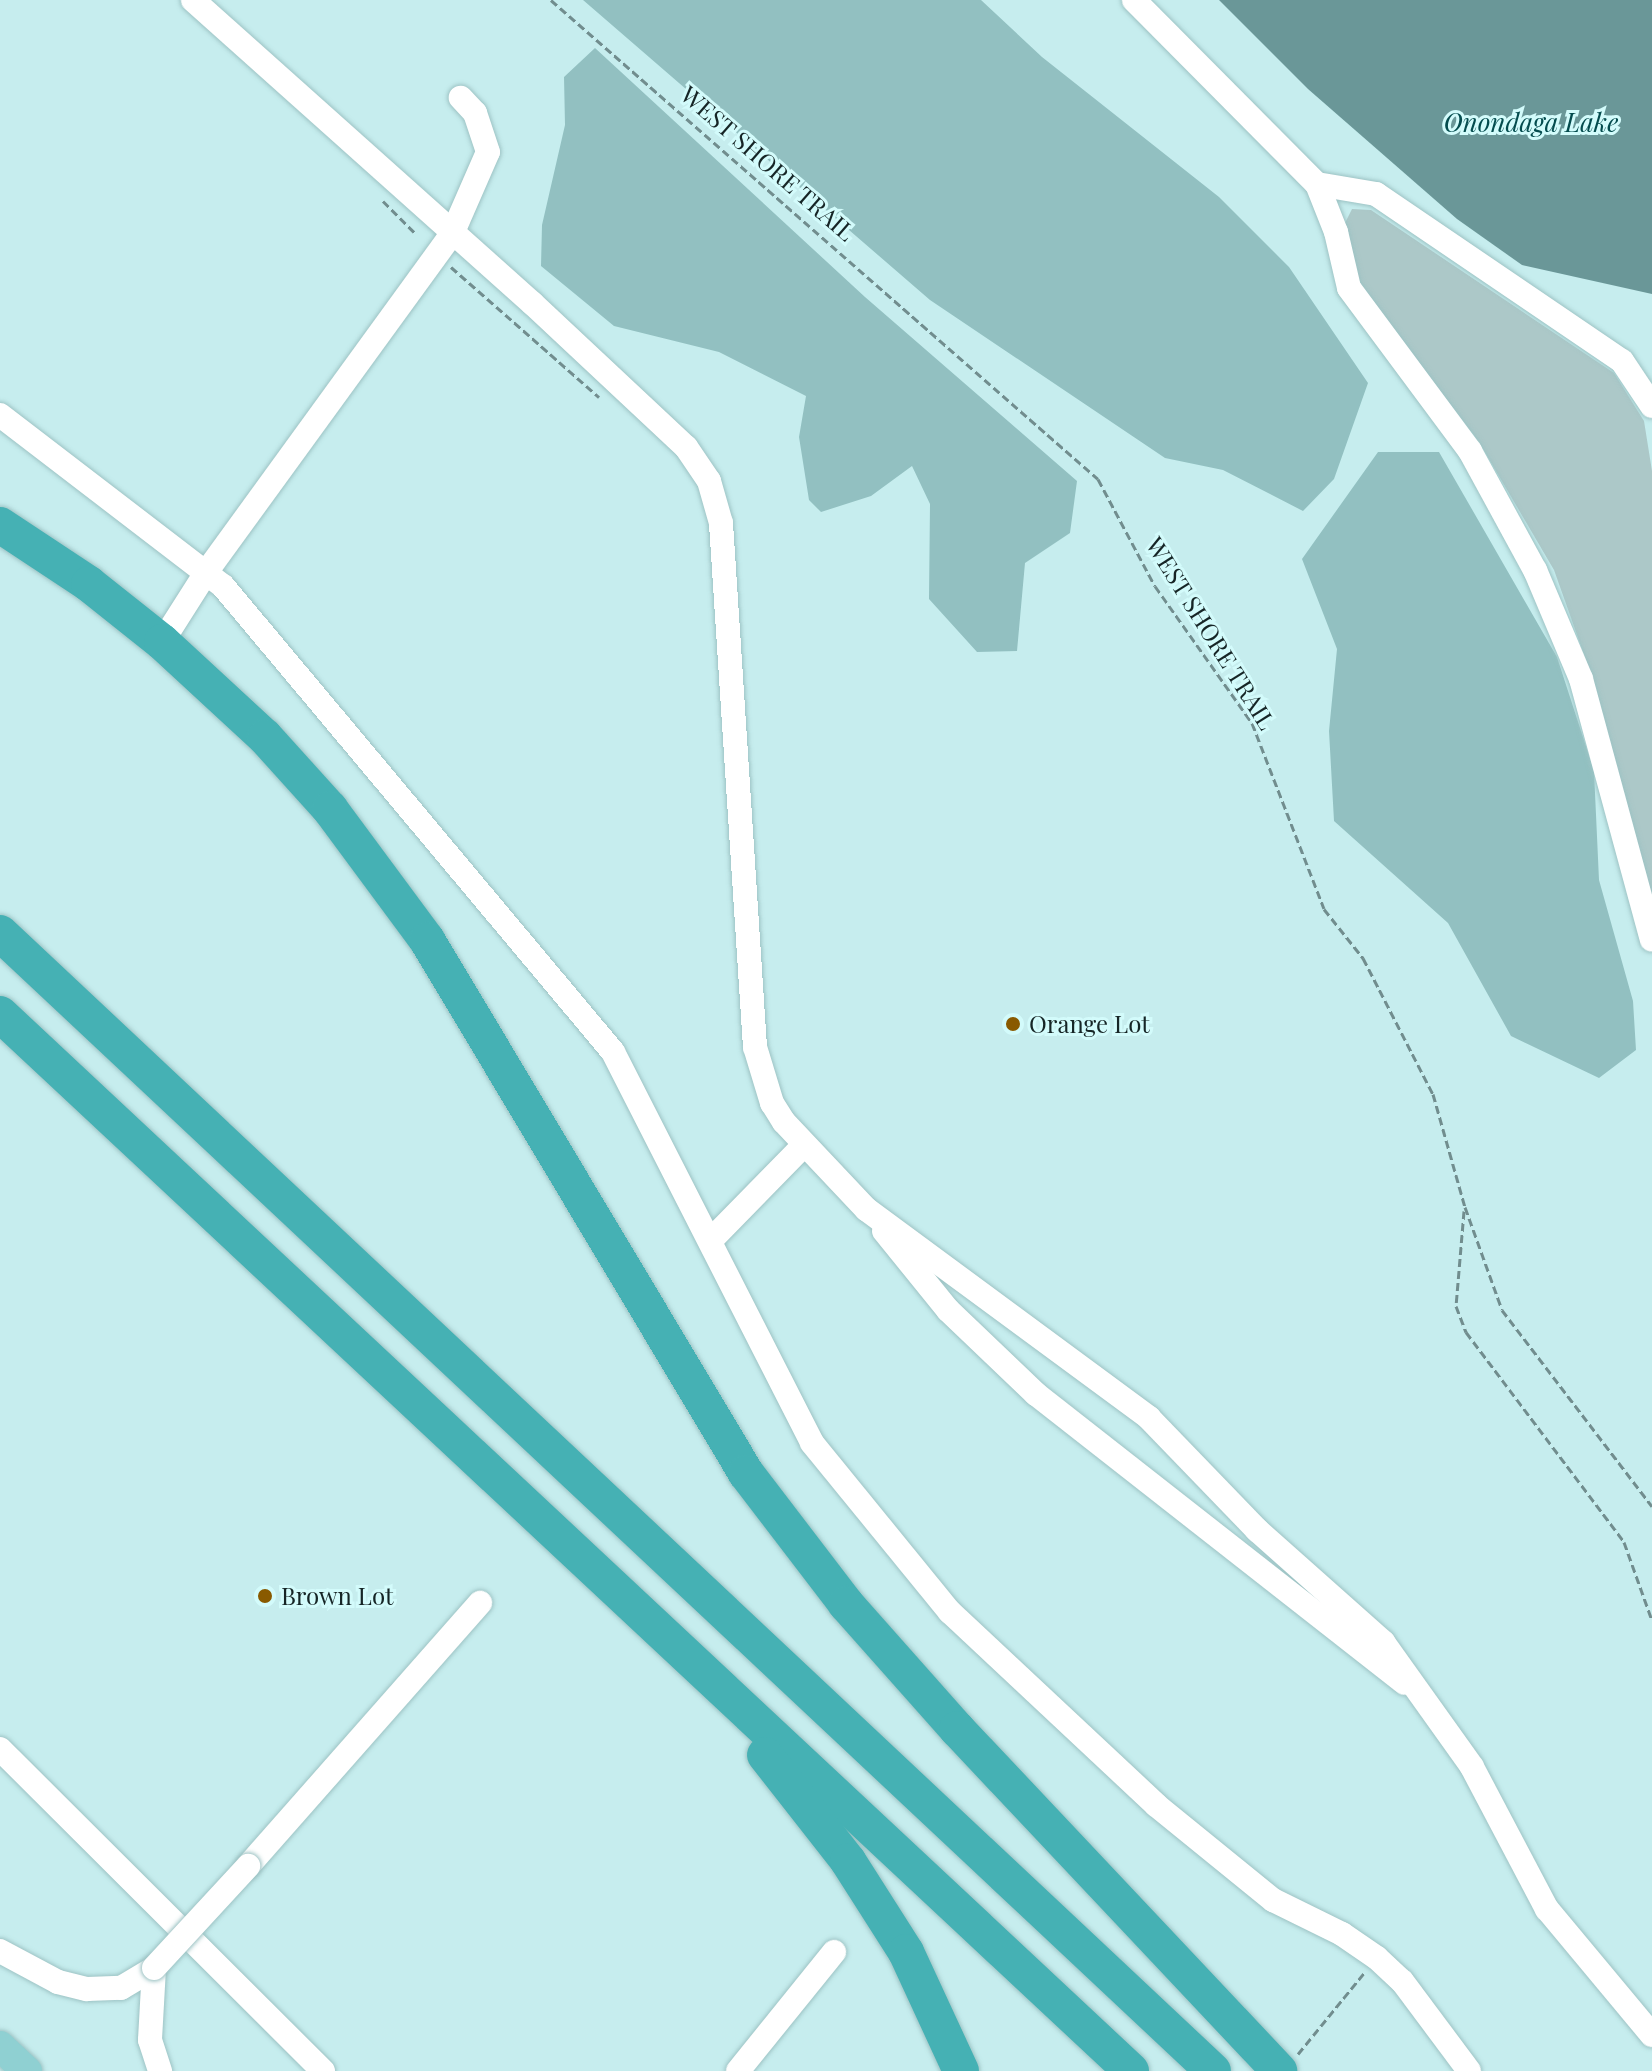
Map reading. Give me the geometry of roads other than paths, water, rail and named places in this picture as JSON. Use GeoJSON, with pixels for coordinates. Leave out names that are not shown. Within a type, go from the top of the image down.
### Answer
{"type":"FeatureCollection","features":[{"type":"Feature","properties":{"kind":"highway"},"geometry":{"type":"LineString","coordinates":[[0,525],[89,584],[162,642],[265,737],[365,852],[427,940],[746,1473],[846,1604],[1284,2067]]}},
{"type":"Feature","properties":{"kind":"highway"},"geometry":{"type":"LineString","coordinates":[[0,933],[1213,2071]]}},
{"type":"Feature","properties":{"kind":"highway"},"geometry":{"type":"LineString","coordinates":[[0,1014],[685,1658],[1131,2071]]}},
{"type":"Feature","properties":{"kind":"highway"},"geometry":{"type":"LineString","coordinates":[[685,1658],[848,1861],[906,1952],[961,2071]]}},
{"type":"Feature","properties":{"kind":"main road"},"geometry":{"type":"LineString","coordinates":[[0,2046],[27,2071]]}},
{"type":"Feature","properties":{"kind":"lane"},"geometry":{"type":"LineString","coordinates":[[193,0],[453,232],[686,447],[709,481],[721,523],[755,1047],[772,1103],[803,1146],[866,1209],[948,1310],[1036,1394],[1419,1693]]}},
{"type":"Feature","properties":{"kind":"lane"},"geometry":{"type":"LineString","coordinates":[[1134,0],[1317,184],[1336,232],[1349,288],[1470,451],[1535,570],[1581,679],[1652,940]]}},
{"type":"Feature","properties":{"kind":"lane"},"geometry":{"type":"LineString","coordinates":[[162,642],[207,571],[453,232],[488,152],[475,113],[461,98]]}},
{"type":"Feature","properties":{"kind":"lane"},"geometry":{"type":"LineString","coordinates":[[1317,184],[1376,194],[1622,361],[1652,406]]}},
{"type":"Feature","properties":{"kind":"lane"},"geometry":{"type":"LineString","coordinates":[[0,415],[207,571],[613,1052],[812,1443],[950,1612],[1156,1805],[1273,1900],[1342,1934],[1377,1958],[1402,1981],[1469,2071]]}},
{"type":"Feature","properties":{"kind":"lane"},"geometry":{"type":"LineString","coordinates":[[711,1240],[803,1146]]}},
{"type":"Feature","properties":{"kind":"lane"},"geometry":{"type":"LineString","coordinates":[[866,1209],[983,1290],[1149,1418],[1257,1530],[1383,1642],[1472,1767],[1547,1909],[1652,2035]]}},
{"type":"Feature","properties":{"kind":"lane"},"geometry":{"type":"LineString","coordinates":[[0,1951],[58,1982],[87,1989],[121,1988],[154,1968],[480,1603]]}},
{"type":"Feature","properties":{"kind":"lane"},"geometry":{"type":"LineString","coordinates":[[3,1755],[323,2071]]}},
{"type":"Feature","properties":{"kind":"lane"},"geometry":{"type":"LineString","coordinates":[[738,2071],[834,1952]]}},
{"type":"Feature","properties":{"kind":"lane"},"geometry":{"type":"LineString","coordinates":[[154,1968],[150,2040],[160,2071]]}},
{"type":"Feature","properties":{"kind":"water","name":"Onondaga Lake"},"geometry":{"type":"Polygon","coordinates":[[[1219,0],[1652,0],[1652,294],[1522,265],[1457,219],[1308,89],[1219,0]]]}},
{"type":"Feature","properties":{"kind":"place","name":"Orange Lot"},"geometry":{"type":"Point","coordinates":[1013,1024]}},
{"type":"Feature","properties":{"kind":"place","name":"Brown Lot"},"geometry":{"type":"Point","coordinates":[265,1596]}}]}
